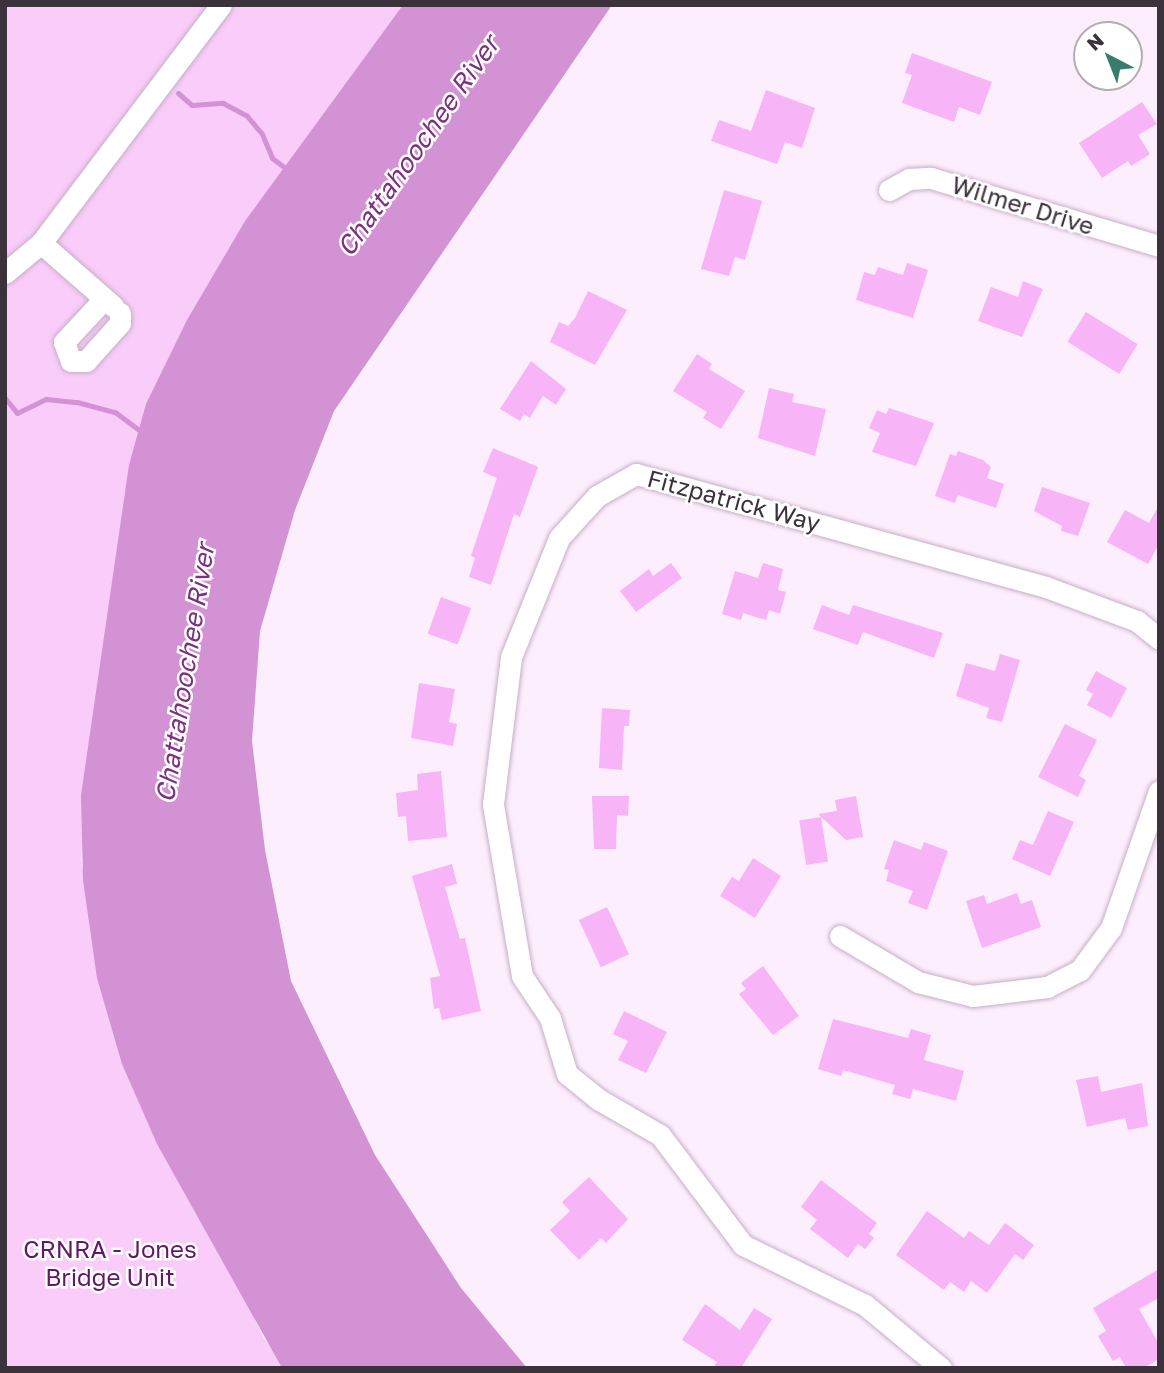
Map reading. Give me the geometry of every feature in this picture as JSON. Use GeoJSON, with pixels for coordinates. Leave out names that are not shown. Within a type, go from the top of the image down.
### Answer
{"type":"FeatureCollection","features":[{"type":"Feature","properties":{"kind":"street"},"geometry":{"type":"LineString","coordinates":[[5,273],[41,243],[221,5]]}},
{"type":"Feature","properties":{"kind":"street","name":"Wilmer Drive"},"geometry":{"type":"LineString","coordinates":[[889,190],[909,179],[931,177],[1159,246]]}},
{"type":"Feature","properties":{"kind":"street"},"geometry":{"type":"LineString","coordinates":[[41,243],[124,316],[86,361],[71,360],[64,342],[104,299]]}},
{"type":"Feature","properties":{"kind":"street","name":"Fitzpatrick Way"},"geometry":{"type":"LineString","coordinates":[[941,1368],[864,1305],[743,1245],[660,1135],[598,1098],[567,1074],[550,1018],[522,976],[493,804],[511,657],[559,538],[597,496],[636,474],[1046,587],[1137,621],[1159,639]]}},
{"type":"Feature","properties":{"kind":"street"},"geometry":{"type":"LineString","coordinates":[[840,936],[929,985],[973,996],[1048,987],[1080,970],[1111,928],[1159,791]]}},
{"type":"Feature","properties":{"kind":"green space","name":"CRNRA - Jones Bridge Unit"},"geometry":{"type":"Polygon","coordinates":[[[5,5],[408,5],[90,757],[81,860],[112,1015],[264,1339],[289,1368],[5,1368],[5,5]]]}},
{"type":"Feature","properties":{"kind":"water","name":"Chattahoochee River"},"geometry":{"type":"Polygon","coordinates":[[[403,5],[612,5],[334,411],[295,510],[260,631],[252,741],[265,850],[291,981],[375,1155],[461,1288],[527,1368],[282,1368],[157,1144],[122,1064],[97,978],[83,880],[81,795],[129,465],[146,404],[187,320],[245,221],[403,5]]]}},
{"type":"Feature","properties":{"kind":"building"},"geometry":{"type":"Polygon","coordinates":[[[912,53],[992,82],[980,115],[959,107],[954,122],[902,103],[912,75],[905,73],[912,53]]]}},
{"type":"Feature","properties":{"kind":"building"},"geometry":{"type":"Polygon","coordinates":[[[766,90],[815,108],[802,148],[785,142],[777,164],[711,141],[719,120],[751,131],[766,90]]]}},
{"type":"Feature","properties":{"kind":"building"},"geometry":{"type":"Polygon","coordinates":[[[1142,102],[1157,124],[1138,135],[1150,154],[1131,166],[1128,161],[1102,178],[1079,143],[1142,102]]]}},
{"type":"Feature","properties":{"kind":"building"},"geometry":{"type":"Polygon","coordinates":[[[724,190],[762,201],[745,260],[735,257],[729,276],[701,269],[724,190]]]}},
{"type":"Feature","properties":{"kind":"building"},"geometry":{"type":"Polygon","coordinates":[[[907,263],[928,270],[913,318],[856,300],[864,272],[875,275],[878,267],[903,275],[907,263]]]}},
{"type":"Feature","properties":{"kind":"building"},"geometry":{"type":"Polygon","coordinates":[[[1023,281],[1043,289],[1022,337],[978,321],[991,287],[1018,297],[1023,281]]]}},
{"type":"Feature","properties":{"kind":"building"},"geometry":{"type":"Polygon","coordinates":[[[588,291],[627,310],[595,365],[550,342],[559,322],[568,326],[575,318],[588,291]]]}},
{"type":"Feature","properties":{"kind":"building"},"geometry":{"type":"Polygon","coordinates":[[[1086,312],[1138,344],[1119,374],[1067,342],[1086,312]]]}},
{"type":"Feature","properties":{"kind":"building"},"geometry":{"type":"Polygon","coordinates":[[[697,354],[712,364],[709,369],[745,391],[721,429],[703,418],[707,412],[673,391],[697,354]]]}},
{"type":"Feature","properties":{"kind":"building"},"geometry":{"type":"Polygon","coordinates":[[[531,361],[566,389],[556,405],[543,396],[530,418],[524,414],[520,421],[500,409],[531,361]]]}},
{"type":"Feature","properties":{"kind":"building"},"geometry":{"type":"Polygon","coordinates":[[[769,388],[794,394],[792,402],[826,409],[815,456],[758,438],[769,388]]]}},
{"type":"Feature","properties":{"kind":"building"},"geometry":{"type":"Polygon","coordinates":[[[889,408],[934,423],[916,466],[872,452],[880,433],[869,428],[877,410],[886,414],[889,408]]]}},
{"type":"Feature","properties":{"kind":"building"},"geometry":{"type":"Polygon","coordinates":[[[493,448],[538,467],[520,517],[514,514],[491,585],[469,577],[475,558],[471,556],[497,478],[483,472],[493,448]]]}},
{"type":"Feature","properties":{"kind":"building"},"geometry":{"type":"Polygon","coordinates":[[[958,451],[983,460],[991,467],[987,478],[1004,484],[996,508],[958,495],[955,503],[935,496],[950,454],[956,456],[958,451]]]}},
{"type":"Feature","properties":{"kind":"building"},"geometry":{"type":"Polygon","coordinates":[[[1042,487],[1090,503],[1078,536],[1061,531],[1062,526],[1034,511],[1042,487]]]}},
{"type":"Feature","properties":{"kind":"building"},"geometry":{"type":"Polygon","coordinates":[[[1159,505],[1159,544],[1148,564],[1107,542],[1125,510],[1149,523],[1159,505]]]}},
{"type":"Feature","properties":{"kind":"building"},"geometry":{"type":"Polygon","coordinates":[[[671,563],[682,578],[636,612],[620,591],[649,569],[653,576],[671,563]]]}},
{"type":"Feature","properties":{"kind":"building"},"geometry":{"type":"Polygon","coordinates":[[[763,563],[783,569],[778,590],[786,592],[780,614],[769,610],[766,620],[743,613],[741,620],[722,614],[735,571],[758,578],[763,563]]]}},
{"type":"Feature","properties":{"kind":"building"},"geometry":{"type":"Polygon","coordinates":[[[441,597],[471,608],[458,645],[428,634],[441,597]]]}},
{"type":"Feature","properties":{"kind":"building"},"geometry":{"type":"Polygon","coordinates":[[[822,605],[849,615],[853,605],[943,633],[934,658],[863,632],[858,645],[813,629],[822,605]]]}},
{"type":"Feature","properties":{"kind":"building"},"geometry":{"type":"Polygon","coordinates":[[[1000,654],[1020,660],[1002,722],[986,718],[989,708],[956,696],[966,663],[995,671],[1000,654]]]}},
{"type":"Feature","properties":{"kind":"building"},"geometry":{"type":"Polygon","coordinates":[[[1096,671],[1127,688],[1111,718],[1087,705],[1093,694],[1086,690],[1096,671]]]}},
{"type":"Feature","properties":{"kind":"building"},"geometry":{"type":"Polygon","coordinates":[[[419,683],[455,689],[449,722],[457,724],[453,746],[411,738],[419,683]]]}},
{"type":"Feature","properties":{"kind":"building"},"geometry":{"type":"Polygon","coordinates":[[[602,708],[630,710],[629,726],[624,726],[622,770],[599,768],[602,708]]]}},
{"type":"Feature","properties":{"kind":"building"},"geometry":{"type":"Polygon","coordinates":[[[1065,724],[1097,740],[1079,776],[1086,780],[1078,797],[1038,777],[1065,724]]]}},
{"type":"Feature","properties":{"kind":"building"},"geometry":{"type":"Polygon","coordinates":[[[441,771],[447,837],[408,841],[406,816],[398,817],[396,793],[418,790],[417,774],[441,771]]]}},
{"type":"Feature","properties":{"kind":"building"},"geometry":{"type":"Polygon","coordinates":[[[592,796],[629,796],[628,816],[617,815],[616,849],[594,849],[592,796]]]}},
{"type":"Feature","properties":{"kind":"building"},"geometry":{"type":"Polygon","coordinates":[[[856,796],[863,837],[846,840],[818,814],[837,811],[835,800],[856,796]]]}},
{"type":"Feature","properties":{"kind":"building"},"geometry":{"type":"Polygon","coordinates":[[[1048,811],[1074,822],[1050,876],[1012,859],[1020,840],[1033,845],[1048,811]]]}},
{"type":"Feature","properties":{"kind":"building"},"geometry":{"type":"Polygon","coordinates":[[[821,817],[828,861],[806,865],[799,820],[821,817]]]}},
{"type":"Feature","properties":{"kind":"building"},"geometry":{"type":"Polygon","coordinates":[[[894,840],[921,850],[924,842],[948,851],[927,910],[908,903],[913,891],[886,881],[889,870],[884,869],[894,840]]]}},
{"type":"Feature","properties":{"kind":"building"},"geometry":{"type":"Polygon","coordinates":[[[753,858],[781,876],[755,918],[720,896],[732,877],[739,881],[753,858]]]}},
{"type":"Feature","properties":{"kind":"building"},"geometry":{"type":"Polygon","coordinates":[[[452,864],[457,884],[445,887],[460,939],[465,938],[481,1011],[442,1020],[439,1008],[434,1009],[430,978],[440,976],[412,876],[452,864]]]}},
{"type":"Feature","properties":{"kind":"building"},"geometry":{"type":"Polygon","coordinates":[[[1017,893],[1021,904],[1032,900],[1041,927],[982,948],[966,901],[984,895],[987,904],[1017,893]]]}},
{"type":"Feature","properties":{"kind":"building"},"geometry":{"type":"Polygon","coordinates":[[[607,907],[629,954],[601,967],[579,920],[607,907]]]}},
{"type":"Feature","properties":{"kind":"building"},"geometry":{"type":"Polygon","coordinates":[[[763,966],[799,1016],[773,1035],[739,994],[746,989],[741,983],[763,966]]]}},
{"type":"Feature","properties":{"kind":"building"},"geometry":{"type":"Polygon","coordinates":[[[624,1011],[667,1032],[646,1073],[618,1060],[628,1041],[613,1034],[624,1011]]]}},
{"type":"Feature","properties":{"kind":"building"},"geometry":{"type":"Polygon","coordinates":[[[833,1019],[908,1038],[911,1029],[931,1035],[924,1060],[964,1071],[956,1101],[913,1089],[910,1099],[892,1094],[895,1085],[843,1070],[841,1076],[818,1069],[833,1019]]]}},
{"type":"Feature","properties":{"kind":"building"},"geometry":{"type":"Polygon","coordinates":[[[1098,1076],[1101,1092],[1142,1083],[1148,1126],[1128,1130],[1125,1118],[1087,1127],[1076,1080],[1098,1076]]]}},
{"type":"Feature","properties":{"kind":"building"},"geometry":{"type":"Polygon","coordinates":[[[589,1177],[628,1219],[606,1243],[601,1238],[579,1260],[550,1230],[570,1211],[562,1202],[589,1177]]]}},
{"type":"Feature","properties":{"kind":"building"},"geometry":{"type":"Polygon","coordinates":[[[821,1180],[877,1223],[869,1234],[874,1238],[865,1249],[858,1244],[848,1258],[810,1229],[817,1220],[801,1207],[821,1180]]]}},
{"type":"Feature","properties":{"kind":"building"},"geometry":{"type":"Polygon","coordinates":[[[927,1211],[964,1238],[969,1231],[989,1245],[1005,1223],[1034,1245],[1023,1260],[1015,1254],[987,1293],[971,1281],[964,1292],[950,1282],[944,1290],[896,1255],[927,1211]]]}},
{"type":"Feature","properties":{"kind":"building"},"geometry":{"type":"Polygon","coordinates":[[[1159,1269],[1159,1298],[1139,1309],[1159,1344],[1159,1359],[1144,1368],[1126,1368],[1120,1357],[1113,1361],[1098,1336],[1106,1331],[1093,1308],[1159,1269]]]}},
{"type":"Feature","properties":{"kind":"building"},"geometry":{"type":"Polygon","coordinates":[[[705,1304],[740,1330],[754,1308],[772,1319],[741,1368],[713,1368],[717,1362],[682,1340],[705,1304]]]}},
{"type":"Feature","properties":{"kind":"waterway"},"geometry":{"type":"LineString","coordinates":[[178,93],[192,105],[223,103],[247,116],[262,134],[272,158],[284,167]]}},
{"type":"Feature","properties":{"kind":"waterway"},"geometry":{"type":"LineString","coordinates":[[5,398],[17,413],[46,399],[77,402],[115,412],[139,430]]}}]}
